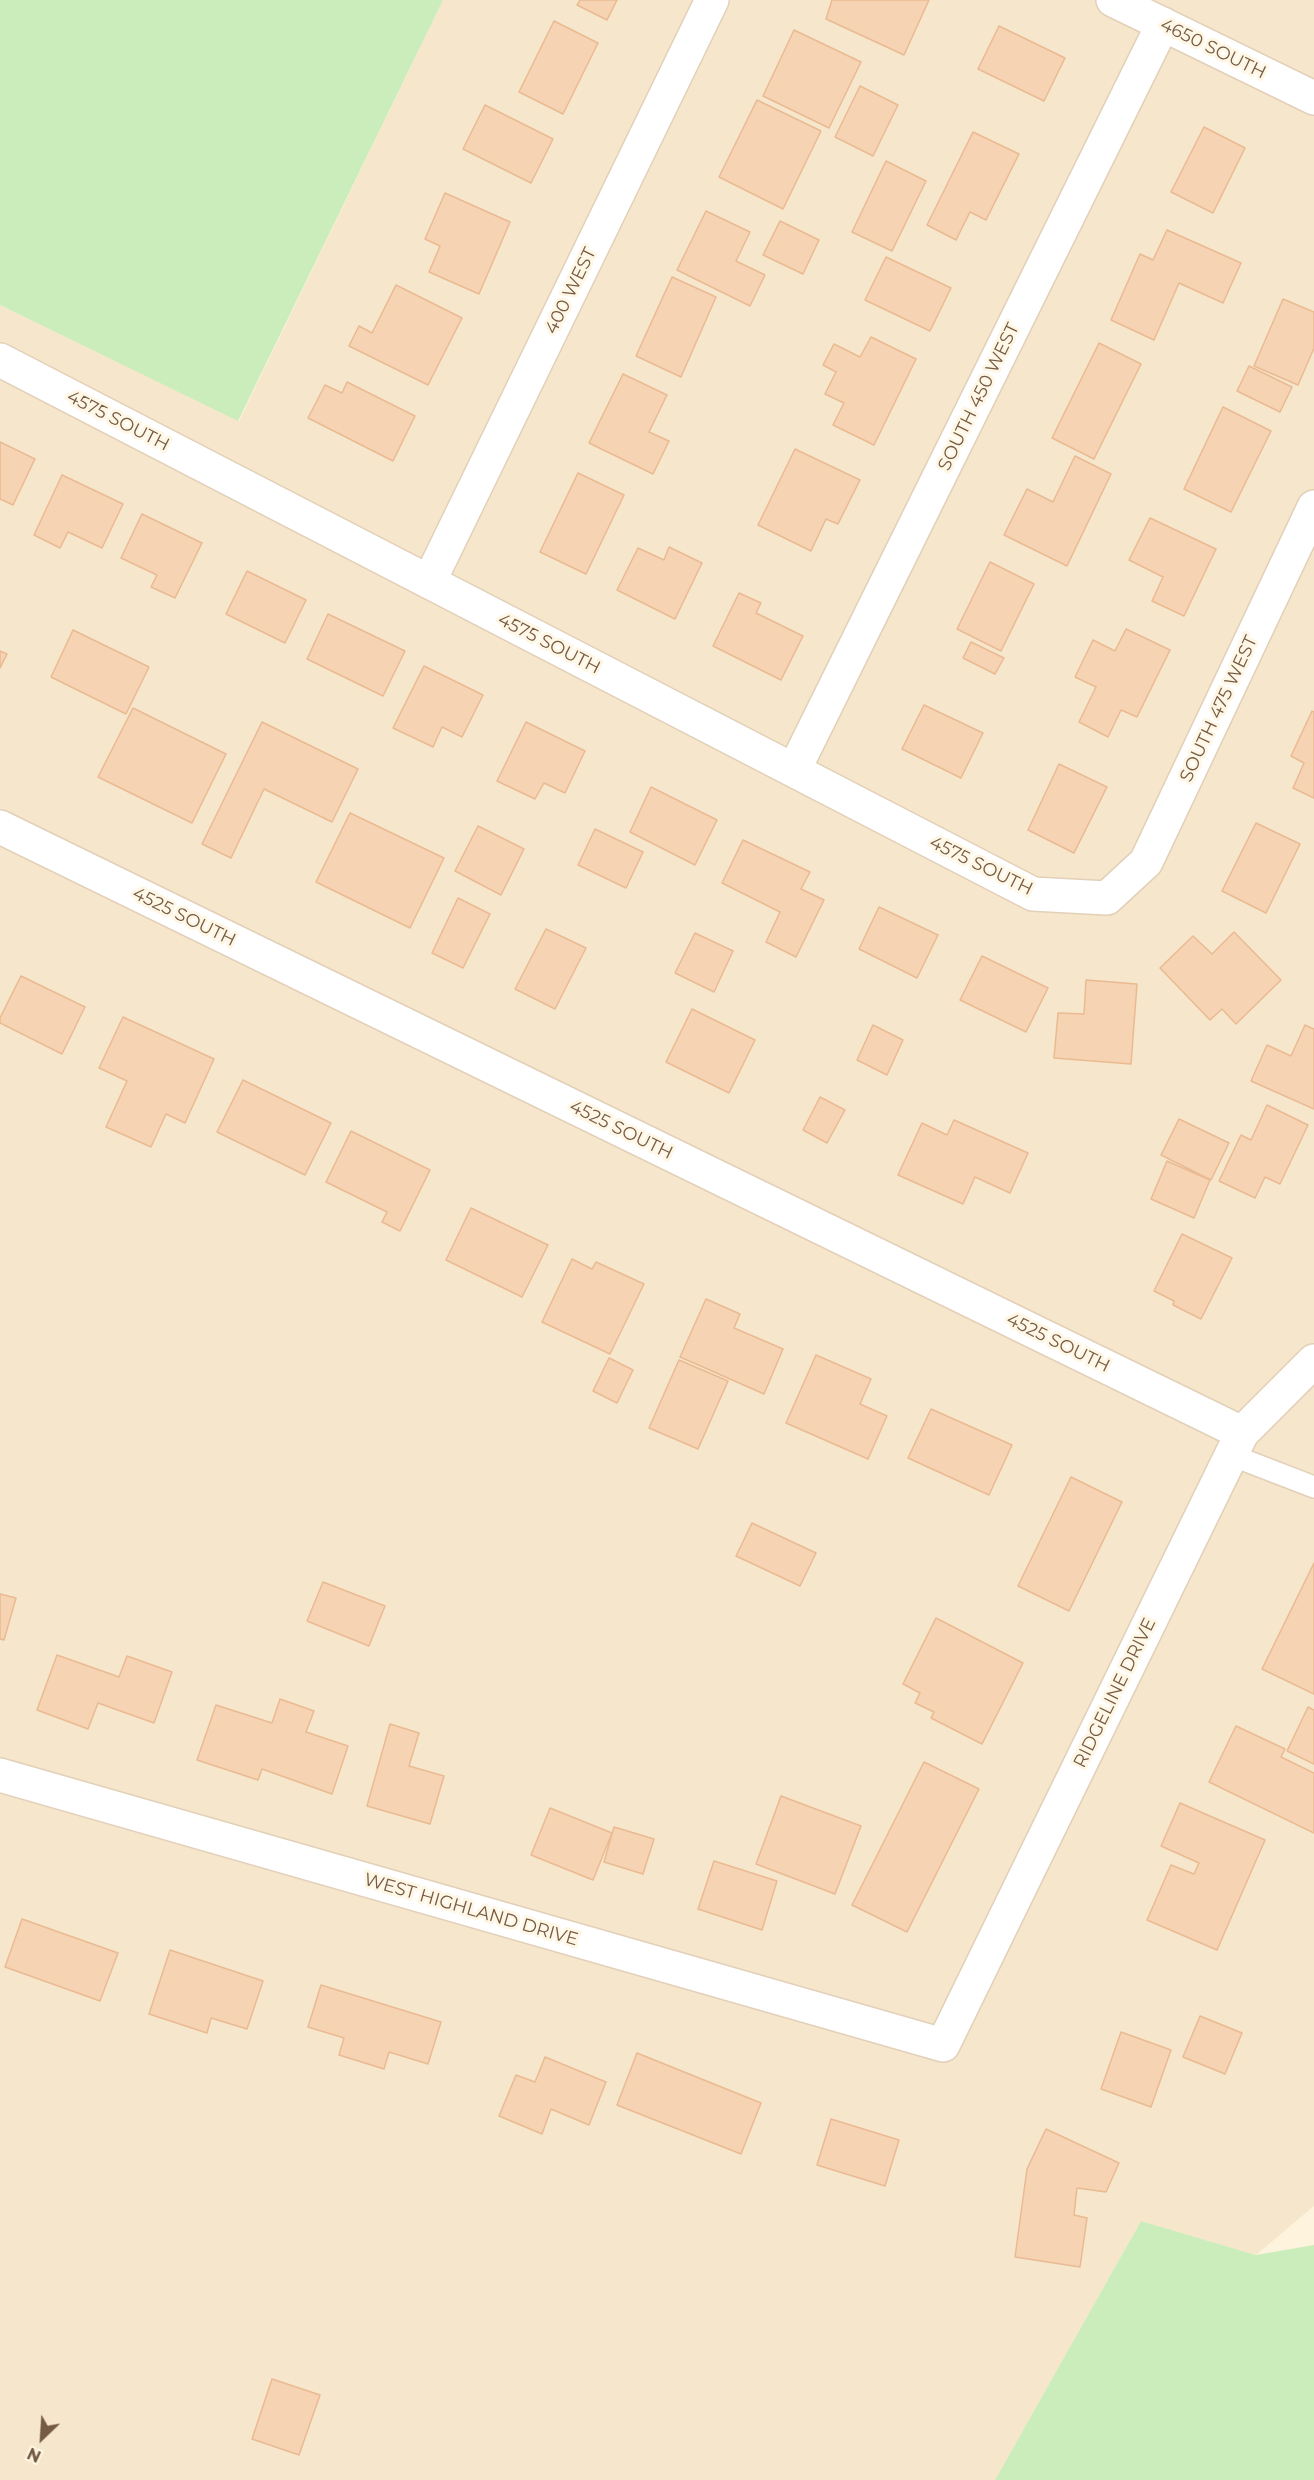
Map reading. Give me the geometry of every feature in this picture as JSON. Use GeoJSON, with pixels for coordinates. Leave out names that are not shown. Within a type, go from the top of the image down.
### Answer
{"type":"FeatureCollection","features":[{"type":"Feature","properties":{"kind":"street","name":"400 WEST"},"geometry":{"type":"LineString","coordinates":[[429,582],[712,0]]}},
{"type":"Feature","properties":{"kind":"street","name":"4650 SOUTH"},"geometry":{"type":"LineString","coordinates":[[1113,0],[1314,98]]}},
{"type":"Feature","properties":{"kind":"street","name":"SOUTH 450 WEST"},"geometry":{"type":"LineString","coordinates":[[794,770],[1163,24]]}},
{"type":"Feature","properties":{"kind":"street","name":"4575 SOUTH"},"geometry":{"type":"LineString","coordinates":[[0,360],[1033,894],[1107,898]]}},
{"type":"Feature","properties":{"kind":"street","name":"SOUTH 475 WEST"},"geometry":{"type":"LineString","coordinates":[[1107,898],[1146,862],[1314,507]]}},
{"type":"Feature","properties":{"kind":"street","name":"4525 SOUTH"},"geometry":{"type":"LineString","coordinates":[[0,826],[1237,1444]]}},
{"type":"Feature","properties":{"kind":"street","name":"RIDGELINE DRIVE"},"geometry":{"type":"LineString","coordinates":[[943,2045],[1237,1444],[1314,1361]]}},
{"type":"Feature","properties":{"kind":"street","name":"WEST HIGHLAND DRIVE"},"geometry":{"type":"LineString","coordinates":[[0,1775],[943,2045]]}},
{"type":"Feature","properties":{"kind":"lane"},"geometry":{"type":"LineString","coordinates":[[1237,1444],[1314,1487]]}},
{"type":"Feature","properties":{"kind":"shaded area"},"geometry":{"type":"Polygon","coordinates":[[[443,0],[1314,0],[1314,2206],[1256,2255],[1141,2221],[995,2480],[0,2480],[0,305],[239,421],[443,0]]]}},
{"type":"Feature","properties":{"kind":"green space"},"geometry":{"type":"Polygon","coordinates":[[[0,0],[443,0],[238,421],[0,305],[0,0]]]}},
{"type":"Feature","properties":{"kind":"green space"},"geometry":{"type":"Polygon","coordinates":[[[1141,2221],[1256,2255],[1314,2245],[1314,2480],[995,2480],[1141,2221]]]}},
{"type":"Feature","properties":{"kind":"building"},"geometry":{"type":"Polygon","coordinates":[[[580,0],[617,0],[607,20],[577,5],[580,0]]]}},
{"type":"Feature","properties":{"kind":"building"},"geometry":{"type":"Polygon","coordinates":[[[832,0],[929,0],[904,55],[826,19],[832,0]]]}},
{"type":"Feature","properties":{"kind":"building"},"geometry":{"type":"Polygon","coordinates":[[[554,21],[598,43],[563,114],[519,92],[554,21]]]}},
{"type":"Feature","properties":{"kind":"building"},"geometry":{"type":"Polygon","coordinates":[[[999,26],[1065,58],[1044,101],[978,69],[999,26]]]}},
{"type":"Feature","properties":{"kind":"building"},"geometry":{"type":"Polygon","coordinates":[[[794,30],[861,62],[829,128],[763,96],[794,30]]]}},
{"type":"Feature","properties":{"kind":"building"},"geometry":{"type":"Polygon","coordinates":[[[860,86],[898,105],[873,156],[835,137],[860,86]]]}},
{"type":"Feature","properties":{"kind":"building"},"geometry":{"type":"Polygon","coordinates":[[[757,100],[821,131],[783,209],[719,177],[757,100]]]}},
{"type":"Feature","properties":{"kind":"building"},"geometry":{"type":"Polygon","coordinates":[[[485,105],[553,139],[531,183],[463,149],[485,105]]]}},
{"type":"Feature","properties":{"kind":"building"},"geometry":{"type":"Polygon","coordinates":[[[1204,127],[1245,148],[1213,213],[1171,192],[1204,127]]]}},
{"type":"Feature","properties":{"kind":"building"},"geometry":{"type":"Polygon","coordinates":[[[973,132],[1019,154],[986,220],[970,212],[956,240],[927,225],[973,132]]]}},
{"type":"Feature","properties":{"kind":"building"},"geometry":{"type":"Polygon","coordinates":[[[886,161],[926,181],[892,251],[852,232],[886,161]]]}},
{"type":"Feature","properties":{"kind":"building"},"geometry":{"type":"Polygon","coordinates":[[[445,193],[510,222],[479,294],[429,272],[440,246],[425,239],[445,193]]]}},
{"type":"Feature","properties":{"kind":"building"},"geometry":{"type":"Polygon","coordinates":[[[706,211],[750,232],[736,261],[765,275],[750,306],[677,270],[706,211]]]}},
{"type":"Feature","properties":{"kind":"building"},"geometry":{"type":"Polygon","coordinates":[[[780,221],[819,240],[803,274],[763,255],[780,221]]]}},
{"type":"Feature","properties":{"kind":"building"},"geometry":{"type":"Polygon","coordinates":[[[1167,230],[1241,263],[1223,303],[1179,283],[1154,340],[1111,320],[1140,254],[1153,260],[1167,230]]]}},
{"type":"Feature","properties":{"kind":"building"},"geometry":{"type":"Polygon","coordinates":[[[886,257],[951,288],[930,331],[865,300],[886,257]]]}},
{"type":"Feature","properties":{"kind":"building"},"geometry":{"type":"Polygon","coordinates":[[[672,277],[716,297],[681,377],[636,356],[672,277]]]}},
{"type":"Feature","properties":{"kind":"building"},"geometry":{"type":"Polygon","coordinates":[[[396,285],[462,318],[428,385],[349,346],[359,326],[372,333],[396,285]]]}},
{"type":"Feature","properties":{"kind":"building"},"geometry":{"type":"Polygon","coordinates":[[[1283,299],[1314,312],[1314,348],[1298,385],[1254,366],[1283,299]]]}},
{"type":"Feature","properties":{"kind":"building"},"geometry":{"type":"Polygon","coordinates":[[[871,337],[916,359],[874,445],[833,425],[844,403],[825,394],[836,372],[823,365],[834,344],[860,357],[871,337]]]}},
{"type":"Feature","properties":{"kind":"building"},"geometry":{"type":"Polygon","coordinates":[[[1099,343],[1141,364],[1094,459],[1052,438],[1099,343]]]}},
{"type":"Feature","properties":{"kind":"building"},"geometry":{"type":"Polygon","coordinates":[[[1249,366],[1292,387],[1280,412],[1237,391],[1249,366]]]}},
{"type":"Feature","properties":{"kind":"building"},"geometry":{"type":"Polygon","coordinates":[[[623,374],[667,395],[649,432],[669,441],[653,474],[589,443],[623,374]]]}},
{"type":"Feature","properties":{"kind":"building"},"geometry":{"type":"Polygon","coordinates":[[[347,382],[415,416],[393,461],[308,418],[325,385],[342,393],[347,382]]]}},
{"type":"Feature","properties":{"kind":"building"},"geometry":{"type":"Polygon","coordinates":[[[1223,407],[1271,431],[1231,512],[1184,489],[1223,407]]]}},
{"type":"Feature","properties":{"kind":"building"},"geometry":{"type":"Polygon","coordinates":[[[0,442],[35,459],[13,505],[0,499],[0,442]]]}},
{"type":"Feature","properties":{"kind":"building"},"geometry":{"type":"Polygon","coordinates":[[[795,449],[860,480],[838,524],[826,519],[811,551],[758,525],[795,449]]]}},
{"type":"Feature","properties":{"kind":"building"},"geometry":{"type":"Polygon","coordinates":[[[1075,456],[1111,474],[1067,566],[1004,535],[1027,489],[1053,502],[1075,456]]]}},
{"type":"Feature","properties":{"kind":"building"},"geometry":{"type":"Polygon","coordinates":[[[578,473],[624,495],[586,574],[540,552],[578,473]]]}},
{"type":"Feature","properties":{"kind":"building"},"geometry":{"type":"Polygon","coordinates":[[[62,475],[123,504],[102,548],[68,532],[60,548],[34,535],[62,475]]]}},
{"type":"Feature","properties":{"kind":"building"},"geometry":{"type":"Polygon","coordinates":[[[142,514],[202,543],[175,598],[151,587],[157,575],[121,558],[142,514]]]}},
{"type":"Feature","properties":{"kind":"building"},"geometry":{"type":"Polygon","coordinates":[[[1150,518],[1216,549],[1184,616],[1152,601],[1163,577],[1129,560],[1150,518]]]}},
{"type":"Feature","properties":{"kind":"building"},"geometry":{"type":"Polygon","coordinates":[[[669,547],[702,563],[675,619],[617,590],[638,548],[664,560],[669,547]]]}},
{"type":"Feature","properties":{"kind":"building"},"geometry":{"type":"Polygon","coordinates":[[[990,562],[1034,584],[1001,651],[957,629],[990,562]]]}},
{"type":"Feature","properties":{"kind":"building"},"geometry":{"type":"Polygon","coordinates":[[[247,571],[306,600],[285,643],[226,614],[247,571]]]}},
{"type":"Feature","properties":{"kind":"building"},"geometry":{"type":"Polygon","coordinates":[[[739,593],[761,603],[756,613],[803,636],[781,680],[713,646],[739,593]]]}},
{"type":"Feature","properties":{"kind":"building"},"geometry":{"type":"Polygon","coordinates":[[[328,614],[405,651],[383,696],[307,659],[328,614]]]}},
{"type":"Feature","properties":{"kind":"building"},"geometry":{"type":"Polygon","coordinates":[[[1126,629],[1170,650],[1137,717],[1121,710],[1108,737],[1079,722],[1096,687],[1075,677],[1093,640],[1115,651],[1126,629]]]}},
{"type":"Feature","properties":{"kind":"building"},"geometry":{"type":"Polygon","coordinates":[[[73,630],[149,667],[126,714],[51,677],[73,630]]]}},
{"type":"Feature","properties":{"kind":"building"},"geometry":{"type":"Polygon","coordinates":[[[971,642],[1004,658],[995,674],[963,658],[971,642]]]}},
{"type":"Feature","properties":{"kind":"building"},"geometry":{"type":"Polygon","coordinates":[[[0,651],[7,654],[0,668],[0,651]]]}},
{"type":"Feature","properties":{"kind":"building"},"geometry":{"type":"Polygon","coordinates":[[[424,666],[483,695],[462,737],[442,727],[433,747],[393,728],[424,666]]]}},
{"type":"Feature","properties":{"kind":"building"},"geometry":{"type":"Polygon","coordinates":[[[924,705],[983,733],[961,778],[902,749],[924,705]]]}},
{"type":"Feature","properties":{"kind":"building"},"geometry":{"type":"Polygon","coordinates":[[[133,708],[226,754],[192,823],[98,777],[133,708]]]}},
{"type":"Feature","properties":{"kind":"building"},"geometry":{"type":"Polygon","coordinates":[[[1312,711],[1314,712],[1314,798],[1293,788],[1304,763],[1291,756],[1312,711]]]}},
{"type":"Feature","properties":{"kind":"building"},"geometry":{"type":"Polygon","coordinates":[[[262,722],[358,769],[332,822],[264,789],[231,858],[202,844],[262,722]]]}},
{"type":"Feature","properties":{"kind":"building"},"geometry":{"type":"Polygon","coordinates":[[[526,722],[585,751],[565,793],[544,783],[535,799],[497,781],[526,722]]]}},
{"type":"Feature","properties":{"kind":"building"},"geometry":{"type":"Polygon","coordinates":[[[1059,764],[1107,787],[1074,853],[1028,830],[1059,764]]]}},
{"type":"Feature","properties":{"kind":"building"},"geometry":{"type":"Polygon","coordinates":[[[651,787],[717,820],[695,865],[630,832],[651,787]]]}},
{"type":"Feature","properties":{"kind":"building"},"geometry":{"type":"Polygon","coordinates":[[[350,813],[444,858],[410,928],[316,882],[350,813]]]}},
{"type":"Feature","properties":{"kind":"building"},"geometry":{"type":"Polygon","coordinates":[[[1256,823],[1300,844],[1266,913],[1222,891],[1256,823]]]}},
{"type":"Feature","properties":{"kind":"building"},"geometry":{"type":"Polygon","coordinates":[[[478,826],[524,849],[501,895],[455,871],[478,826]]]}},
{"type":"Feature","properties":{"kind":"building"},"geometry":{"type":"Polygon","coordinates":[[[595,829],[643,852],[626,888],[578,865],[595,829]]]}},
{"type":"Feature","properties":{"kind":"building"},"geometry":{"type":"Polygon","coordinates":[[[743,840],[810,872],[801,889],[824,900],[796,957],[766,942],[780,912],[722,883],[743,840]]]}},
{"type":"Feature","properties":{"kind":"building"},"geometry":{"type":"Polygon","coordinates":[[[458,898],[490,914],[463,968],[432,953],[458,898]]]}},
{"type":"Feature","properties":{"kind":"building"},"geometry":{"type":"Polygon","coordinates":[[[879,907],[938,935],[917,978],[859,949],[879,907]]]}},
{"type":"Feature","properties":{"kind":"building"},"geometry":{"type":"Polygon","coordinates":[[[546,929],[586,948],[555,1009],[515,989],[546,929]]]}},
{"type":"Feature","properties":{"kind":"building"},"geometry":{"type":"Polygon","coordinates":[[[1234,932],[1281,980],[1236,1024],[1222,1009],[1210,1020],[1160,968],[1193,936],[1212,954],[1234,932]]]}},
{"type":"Feature","properties":{"kind":"building"},"geometry":{"type":"Polygon","coordinates":[[[695,933],[733,951],[714,992],[675,973],[695,933]]]}},
{"type":"Feature","properties":{"kind":"building"},"geometry":{"type":"Polygon","coordinates":[[[982,956],[1048,988],[1026,1032],[960,1000],[982,956]]]}},
{"type":"Feature","properties":{"kind":"building"},"geometry":{"type":"Polygon","coordinates":[[[21,976],[85,1007],[62,1054],[0,1023],[0,1018],[21,976]]]}},
{"type":"Feature","properties":{"kind":"building"},"geometry":{"type":"Polygon","coordinates":[[[1086,980],[1137,984],[1131,1064],[1054,1058],[1058,1013],[1084,1014],[1086,980]]]}},
{"type":"Feature","properties":{"kind":"building"},"geometry":{"type":"Polygon","coordinates":[[[692,1009],[755,1040],[729,1093],[666,1062],[692,1009]]]}},
{"type":"Feature","properties":{"kind":"building"},"geometry":{"type":"Polygon","coordinates":[[[123,1017],[214,1059],[185,1123],[166,1114],[151,1147],[106,1127],[127,1081],[99,1068],[123,1017]]]}},
{"type":"Feature","properties":{"kind":"building"},"geometry":{"type":"Polygon","coordinates":[[[873,1025],[903,1040],[887,1075],[857,1060],[873,1025]]]}},
{"type":"Feature","properties":{"kind":"building"},"geometry":{"type":"Polygon","coordinates":[[[1305,1025],[1314,1029],[1314,1109],[1251,1081],[1267,1045],[1291,1056],[1305,1025]]]}},
{"type":"Feature","properties":{"kind":"building"},"geometry":{"type":"Polygon","coordinates":[[[243,1080],[331,1123],[305,1175],[217,1132],[243,1080]]]}},
{"type":"Feature","properties":{"kind":"building"},"geometry":{"type":"Polygon","coordinates":[[[820,1097],[845,1110],[827,1143],[803,1130],[820,1097]]]}},
{"type":"Feature","properties":{"kind":"building"},"geometry":{"type":"Polygon","coordinates":[[[1267,1105],[1308,1125],[1280,1184],[1265,1177],[1255,1198],[1219,1181],[1241,1135],[1251,1140],[1267,1105]]]}},
{"type":"Feature","properties":{"kind":"building"},"geometry":{"type":"Polygon","coordinates":[[[1179,1119],[1229,1143],[1211,1180],[1161,1155],[1179,1119]]]}},
{"type":"Feature","properties":{"kind":"building"},"geometry":{"type":"Polygon","coordinates":[[[954,1120],[1028,1153],[1010,1193],[975,1177],[963,1204],[898,1175],[922,1123],[947,1135],[954,1120]]]}},
{"type":"Feature","properties":{"kind":"building"},"geometry":{"type":"Polygon","coordinates":[[[351,1131],[430,1170],[400,1231],[382,1222],[387,1212],[326,1182],[351,1131]]]}},
{"type":"Feature","properties":{"kind":"building"},"geometry":{"type":"Polygon","coordinates":[[[1167,1161],[1210,1180],[1194,1218],[1151,1199],[1167,1161]]]}},
{"type":"Feature","properties":{"kind":"building"},"geometry":{"type":"Polygon","coordinates":[[[471,1208],[548,1245],[522,1297],[446,1260],[471,1208]]]}},
{"type":"Feature","properties":{"kind":"building"},"geometry":{"type":"Polygon","coordinates":[[[1182,1234],[1232,1258],[1201,1319],[1173,1305],[1174,1301],[1154,1291],[1182,1234]]]}},
{"type":"Feature","properties":{"kind":"building"},"geometry":{"type":"Polygon","coordinates":[[[572,1259],[592,1269],[596,1262],[644,1284],[610,1354],[542,1322],[572,1259]]]}},
{"type":"Feature","properties":{"kind":"building"},"geometry":{"type":"Polygon","coordinates":[[[706,1299],[740,1314],[734,1328],[783,1349],[764,1394],[680,1357],[706,1299]]]}},
{"type":"Feature","properties":{"kind":"building"},"geometry":{"type":"Polygon","coordinates":[[[816,1355],[871,1379],[860,1404],[887,1416],[868,1459],[786,1423],[816,1355]]]}},
{"type":"Feature","properties":{"kind":"building"},"geometry":{"type":"Polygon","coordinates":[[[609,1358],[633,1370],[617,1403],[593,1391],[609,1358]]]}},
{"type":"Feature","properties":{"kind":"building"},"geometry":{"type":"Polygon","coordinates":[[[679,1360],[728,1381],[698,1449],[649,1428],[679,1360]]]}},
{"type":"Feature","properties":{"kind":"building"},"geometry":{"type":"Polygon","coordinates":[[[931,1409],[1012,1445],[989,1495],[908,1458],[931,1409]]]}},
{"type":"Feature","properties":{"kind":"building"},"geometry":{"type":"Polygon","coordinates":[[[1071,1477],[1122,1502],[1069,1611],[1018,1586],[1071,1477]]]}},
{"type":"Feature","properties":{"kind":"building"},"geometry":{"type":"Polygon","coordinates":[[[752,1523],[816,1553],[800,1586],[736,1556],[752,1523]]]}},
{"type":"Feature","properties":{"kind":"building"},"geometry":{"type":"Polygon","coordinates":[[[1314,1563],[1314,1694],[1262,1669],[1314,1563]]]}},
{"type":"Feature","properties":{"kind":"building"},"geometry":{"type":"Polygon","coordinates":[[[323,1582],[385,1606],[369,1646],[307,1621],[323,1582]]]}},
{"type":"Feature","properties":{"kind":"building"},"geometry":{"type":"Polygon","coordinates":[[[0,1594],[16,1598],[4,1640],[0,1639],[0,1594]]]}},
{"type":"Feature","properties":{"kind":"building"},"geometry":{"type":"Polygon","coordinates":[[[936,1618],[1023,1663],[982,1744],[931,1718],[934,1712],[915,1703],[920,1693],[903,1684],[936,1618]]]}},
{"type":"Feature","properties":{"kind":"building"},"geometry":{"type":"Polygon","coordinates":[[[57,1655],[119,1677],[127,1656],[172,1672],[154,1723],[98,1703],[88,1729],[37,1710],[57,1655]]]}},
{"type":"Feature","properties":{"kind":"building"},"geometry":{"type":"Polygon","coordinates":[[[280,1699],[314,1711],[306,1732],[348,1746],[332,1794],[262,1769],[258,1780],[197,1760],[216,1705],[272,1723],[280,1699]]]}},
{"type":"Feature","properties":{"kind":"building"},"geometry":{"type":"Polygon","coordinates":[[[1308,1707],[1314,1710],[1314,1764],[1287,1751],[1308,1707]]]}},
{"type":"Feature","properties":{"kind":"building"},"geometry":{"type":"Polygon","coordinates":[[[390,1724],[419,1733],[409,1766],[444,1776],[430,1824],[367,1806],[390,1724]]]}},
{"type":"Feature","properties":{"kind":"building"},"geometry":{"type":"Polygon","coordinates":[[[1236,1726],[1285,1749],[1281,1757],[1314,1773],[1314,1833],[1209,1782],[1236,1726]]]}},
{"type":"Feature","properties":{"kind":"building"},"geometry":{"type":"Polygon","coordinates":[[[924,1762],[979,1789],[907,1932],[852,1905],[924,1762]]]}},
{"type":"Feature","properties":{"kind":"building"},"geometry":{"type":"Polygon","coordinates":[[[781,1796],[861,1826],[835,1894],[756,1864],[781,1796]]]}},
{"type":"Feature","properties":{"kind":"building"},"geometry":{"type":"Polygon","coordinates":[[[1180,1803],[1265,1840],[1217,1950],[1147,1920],[1171,1865],[1194,1874],[1199,1863],[1161,1846],[1180,1803]]]}},
{"type":"Feature","properties":{"kind":"building"},"geometry":{"type":"Polygon","coordinates":[[[550,1808],[612,1833],[593,1880],[531,1855],[550,1808]]]}},
{"type":"Feature","properties":{"kind":"building"},"geometry":{"type":"Polygon","coordinates":[[[614,1827],[654,1839],[643,1874],[604,1862],[614,1827]]]}},
{"type":"Feature","properties":{"kind":"building"},"geometry":{"type":"Polygon","coordinates":[[[714,1861],[777,1881],[762,1930],[698,1909],[714,1861]]]}},
{"type":"Feature","properties":{"kind":"building"},"geometry":{"type":"Polygon","coordinates":[[[22,1919],[118,1953],[100,2001],[5,1967],[22,1919]]]}},
{"type":"Feature","properties":{"kind":"building"},"geometry":{"type":"Polygon","coordinates":[[[170,1950],[263,1981],[247,2029],[211,2018],[207,2033],[149,2014],[170,1950]]]}},
{"type":"Feature","properties":{"kind":"building"},"geometry":{"type":"Polygon","coordinates":[[[321,1985],[441,2022],[428,2064],[389,2052],[384,2069],[339,2055],[344,2038],[308,2027],[321,1985]]]}},
{"type":"Feature","properties":{"kind":"building"},"geometry":{"type":"Polygon","coordinates":[[[1200,2016],[1242,2033],[1225,2074],[1183,2057],[1200,2016]]]}},
{"type":"Feature","properties":{"kind":"building"},"geometry":{"type":"Polygon","coordinates":[[[1121,2032],[1171,2050],[1151,2107],[1101,2089],[1121,2032]]]}},
{"type":"Feature","properties":{"kind":"building"},"geometry":{"type":"Polygon","coordinates":[[[637,2053],[761,2103],[741,2154],[617,2105],[637,2053]]]}},
{"type":"Feature","properties":{"kind":"building"},"geometry":{"type":"Polygon","coordinates":[[[545,2057],[606,2082],[589,2125],[551,2109],[542,2134],[499,2116],[516,2075],[535,2082],[545,2057]]]}},
{"type":"Feature","properties":{"kind":"building"},"geometry":{"type":"Polygon","coordinates":[[[831,2119],[899,2140],[885,2186],[817,2165],[831,2119]]]}},
{"type":"Feature","properties":{"kind":"building"},"geometry":{"type":"Polygon","coordinates":[[[1046,2129],[1119,2163],[1106,2192],[1077,2188],[1074,2215],[1087,2218],[1080,2267],[1015,2257],[1027,2169],[1046,2129]]]}},
{"type":"Feature","properties":{"kind":"building"},"geometry":{"type":"Polygon","coordinates":[[[272,2379],[320,2395],[299,2455],[252,2439],[272,2379]]]}}]}
